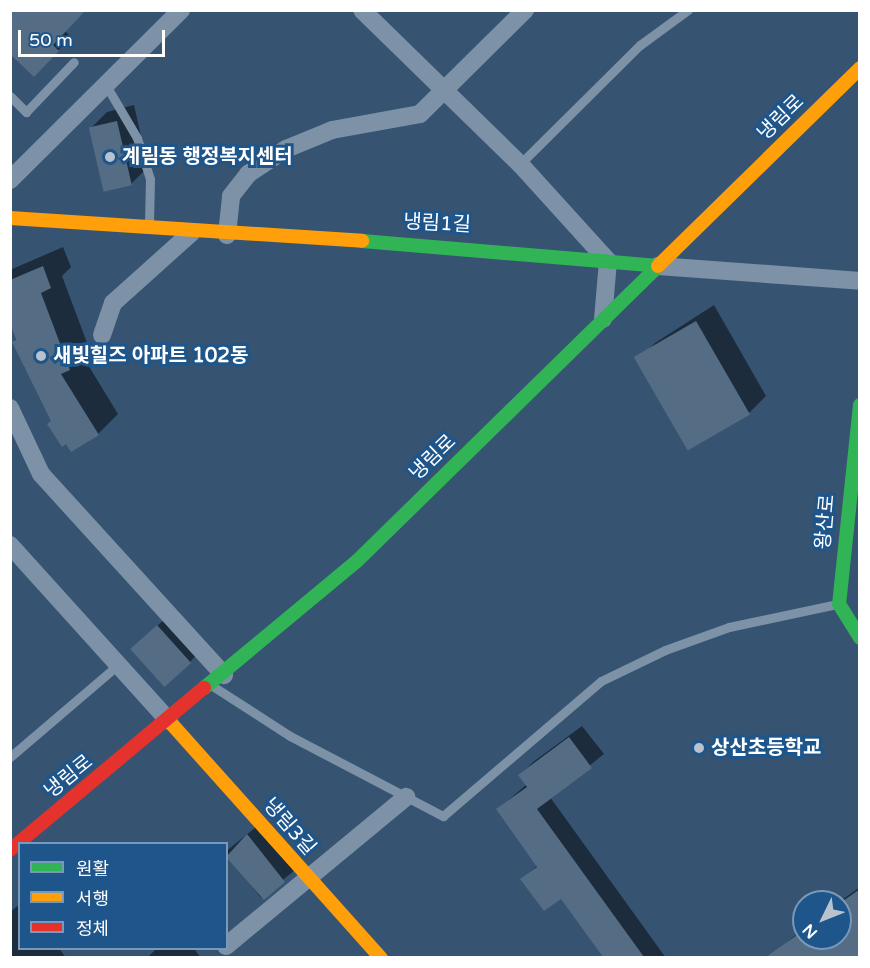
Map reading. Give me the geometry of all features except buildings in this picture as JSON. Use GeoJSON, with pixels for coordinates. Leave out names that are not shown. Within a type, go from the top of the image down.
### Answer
{"type":"FeatureCollection","features":[{"type":"Feature","properties":{"kind":"street"},"geometry":{"type":"LineString","coordinates":[[10,180],[107,87],[181,10]]}},
{"type":"Feature","properties":{"kind":"street"},"geometry":{"type":"LineString","coordinates":[[362,10],[520,164],[608,261],[603,319]]}},
{"type":"Feature","properties":{"kind":"street"},"geometry":{"type":"LineString","coordinates":[[227,235],[231,196],[248,174],[286,149],[332,130],[420,114],[447,92],[525,10]]}},
{"type":"Feature","properties":{"kind":"street","name":"냉림로"},"geometry":{"type":"LineString","coordinates":[[20,842],[169,721],[357,561],[860,68]]}},
{"type":"Feature","properties":{"kind":"street","name":"냉림1길"},"geometry":{"type":"LineString","coordinates":[[10,218],[149,230],[489,249],[658,266],[860,282]]}},
{"type":"Feature","properties":{"kind":"street"},"geometry":{"type":"LineString","coordinates":[[102,335],[113,303],[192,232]]}},
{"type":"Feature","properties":{"kind":"street","name":"왕산로"},"geometry":{"type":"LineString","coordinates":[[838,604],[860,405]]}},
{"type":"Feature","properties":{"kind":"street"},"geometry":{"type":"LineString","coordinates":[[10,408],[41,474],[218,680]]}},
{"type":"Feature","properties":{"kind":"street"},"geometry":{"type":"LineString","coordinates":[[10,544],[120,663],[169,721]]}},
{"type":"Feature","properties":{"kind":"street"},"geometry":{"type":"LineString","coordinates":[[838,604],[860,638]]}},
{"type":"Feature","properties":{"kind":"street","name":"냉림3길"},"geometry":{"type":"LineString","coordinates":[[169,721],[308,879],[381,957]]}},
{"type":"Feature","properties":{"kind":"street"},"geometry":{"type":"LineString","coordinates":[[228,945],[406,797]]}},
{"type":"Feature","properties":{"kind":"lane"},"geometry":{"type":"LineString","coordinates":[[520,164],[640,45],[688,10]]}},
{"type":"Feature","properties":{"kind":"lane"},"geometry":{"type":"LineString","coordinates":[[10,96],[26,112],[74,62]]}},
{"type":"Feature","properties":{"kind":"lane"},"geometry":{"type":"LineString","coordinates":[[107,87],[137,138],[150,179],[149,230]]}},
{"type":"Feature","properties":{"kind":"lane"},"geometry":{"type":"LineString","coordinates":[[218,680],[290,736],[443,816],[601,681],[665,650],[729,627],[838,604]]}},
{"type":"Feature","properties":{"kind":"lane"},"geometry":{"type":"LineString","coordinates":[[10,757],[120,663]]}},
{"type":"Feature","properties":{"kind":"traffic: fast"},"geometry":{"type":"LineString","coordinates":[[362,241],[658,266]]}},
{"type":"Feature","properties":{"kind":"traffic: fast"},"geometry":{"type":"LineString","coordinates":[[204,688],[357,561],[658,266]]}},
{"type":"Feature","properties":{"kind":"traffic: fast"},"geometry":{"type":"LineString","coordinates":[[860,405],[839,604],[860,638]]}},
{"type":"Feature","properties":{"kind":"traffic: slow"},"geometry":{"type":"LineString","coordinates":[[658,266],[860,68]]}},
{"type":"Feature","properties":{"kind":"traffic: slow"},"geometry":{"type":"LineString","coordinates":[[10,218],[362,241]]}},
{"type":"Feature","properties":{"kind":"traffic: slow"},"geometry":{"type":"LineString","coordinates":[[169,721],[381,958]]}},
{"type":"Feature","properties":{"kind":"traffic: jam"},"geometry":{"type":"LineString","coordinates":[[20,842],[204,688]]}},
{"type":"Feature","properties":{"kind":"traffic: jam"},"geometry":{"type":"LineString","coordinates":[[10,850],[18,843]]}},
{"type":"Feature","properties":{"kind":"place","name":"계림동 행정복지센터"},"geometry":{"type":"Point","coordinates":[110,157]}},
{"type":"Feature","properties":{"kind":"place","name":"새빛힐즈 아파트 102동"},"geometry":{"type":"Point","coordinates":[41,356]}},
{"type":"Feature","properties":{"kind":"place","name":"상산초등학교"},"geometry":{"type":"Point","coordinates":[699,748]}}]}
